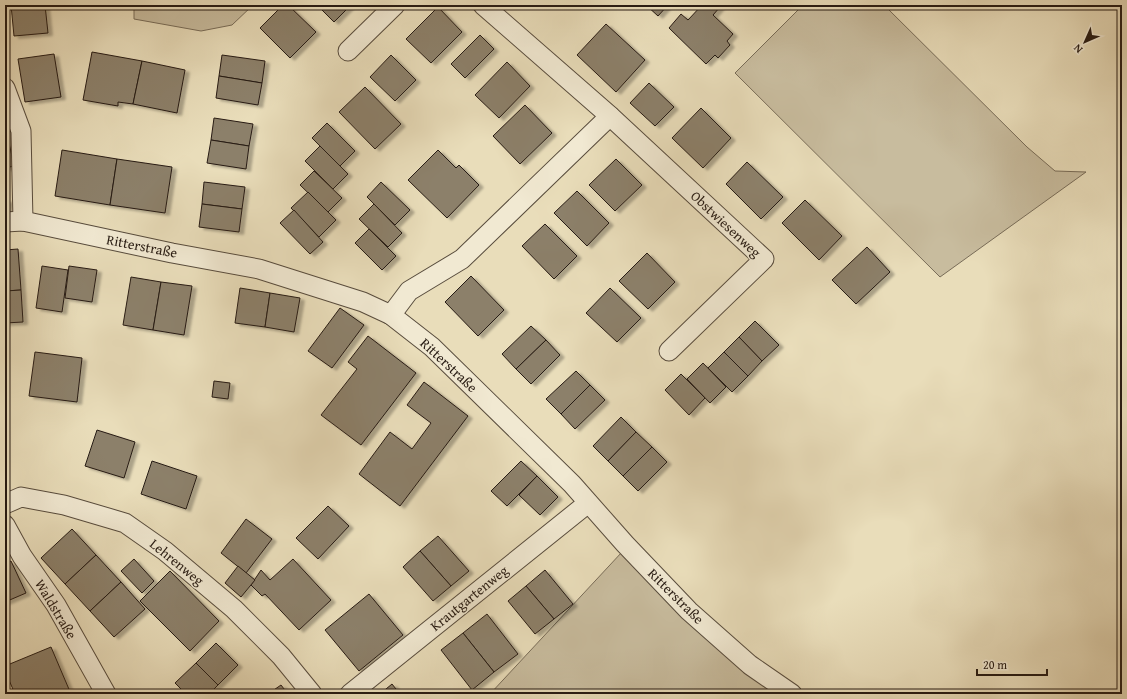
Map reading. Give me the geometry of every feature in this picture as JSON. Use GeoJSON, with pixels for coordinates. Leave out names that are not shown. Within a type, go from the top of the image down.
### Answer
{"type":"FeatureCollection","features":[{"type":"Feature","properties":{"kind":"street"},"geometry":{"type":"LineString","coordinates":[[348,51],[395,5]]}},
{"type":"Feature","properties":{"kind":"street","name":"Obstwiesenweg"},"geometry":{"type":"LineString","coordinates":[[483,5],[610,116],[764,259],[669,351]]}},
{"type":"Feature","properties":{"kind":"street"},"geometry":{"type":"LineString","coordinates":[[5,88],[21,132],[14,222]]}},
{"type":"Feature","properties":{"kind":"street"},"geometry":{"type":"LineString","coordinates":[[391,315],[409,291],[462,259],[610,116]]}},
{"type":"Feature","properties":{"kind":"street","name":"Ritterstraße"},"geometry":{"type":"LineString","coordinates":[[14,222],[259,269],[363,302],[391,315],[432,347],[572,484],[689,611],[750,665],[792,694]]}},
{"type":"Feature","properties":{"kind":"street","name":"Lehrenweg"},"geometry":{"type":"LineString","coordinates":[[5,504],[21,497],[64,505],[125,523],[165,551],[234,609],[281,656],[312,694]]}},
{"type":"Feature","properties":{"kind":"street","name":"Krautgartenweg"},"geometry":{"type":"LineString","coordinates":[[350,694],[588,503]]}},
{"type":"Feature","properties":{"kind":"street","name":"Waldstraße"},"geometry":{"type":"LineString","coordinates":[[5,525],[22,556],[56,605],[106,694]]}},
{"type":"Feature","properties":{"kind":"shaded area"},"geometry":{"type":"Polygon","coordinates":[[[134,5],[253,5],[232,25],[201,31],[134,19],[134,5]]]}},
{"type":"Feature","properties":{"kind":"shaded area"},"geometry":{"type":"Polygon","coordinates":[[[793,5],[884,5],[1027,147],[1055,171],[1086,172],[940,277],[735,73],[798,10],[793,5]]]}},
{"type":"Feature","properties":{"kind":"shaded area"},"geometry":{"type":"Polygon","coordinates":[[[622,552],[745,673],[775,694],[490,694],[622,552]]]}},
{"type":"Feature","properties":{"kind":"building"},"geometry":{"type":"Polygon","coordinates":[[[11,5],[45,5],[48,33],[14,36],[11,5]]]}},
{"type":"Feature","properties":{"kind":"building"},"geometry":{"type":"Polygon","coordinates":[[[283,5],[288,5],[316,32],[290,58],[260,28],[283,5]]]}},
{"type":"Feature","properties":{"kind":"building"},"geometry":{"type":"Polygon","coordinates":[[[317,5],[351,5],[334,22],[317,5]]]}},
{"type":"Feature","properties":{"kind":"building"},"geometry":{"type":"Polygon","coordinates":[[[646,5],[668,5],[658,16],[646,5]]]}},
{"type":"Feature","properties":{"kind":"building"},"geometry":{"type":"Polygon","coordinates":[[[702,5],[717,5],[720,7],[713,15],[733,34],[727,41],[730,45],[718,58],[715,55],[706,64],[669,28],[681,14],[688,20],[702,5]]]}},
{"type":"Feature","properties":{"kind":"building"},"geometry":{"type":"Polygon","coordinates":[[[438,7],[462,32],[431,63],[406,39],[438,7]]]}},
{"type":"Feature","properties":{"kind":"building"},"geometry":{"type":"Polygon","coordinates":[[[606,24],[645,60],[616,92],[577,55],[606,24]]]}},
{"type":"Feature","properties":{"kind":"building"},"geometry":{"type":"Polygon","coordinates":[[[480,35],[494,49],[465,78],[451,64],[480,35]]]}},
{"type":"Feature","properties":{"kind":"building"},"geometry":{"type":"Polygon","coordinates":[[[92,52],[142,61],[133,104],[118,102],[118,106],[83,100],[92,52]]]}},
{"type":"Feature","properties":{"kind":"building"},"geometry":{"type":"Polygon","coordinates":[[[54,54],[61,97],[25,102],[18,59],[54,54]]]}},
{"type":"Feature","properties":{"kind":"building"},"geometry":{"type":"Polygon","coordinates":[[[222,55],[265,61],[262,83],[219,76],[222,55]]]}},
{"type":"Feature","properties":{"kind":"building"},"geometry":{"type":"Polygon","coordinates":[[[391,55],[416,80],[395,101],[370,77],[391,55]]]}},
{"type":"Feature","properties":{"kind":"building"},"geometry":{"type":"Polygon","coordinates":[[[142,61],[185,70],[177,113],[133,104],[142,61]]]}},
{"type":"Feature","properties":{"kind":"building"},"geometry":{"type":"Polygon","coordinates":[[[507,62],[530,86],[499,118],[475,95],[507,62]]]}},
{"type":"Feature","properties":{"kind":"building"},"geometry":{"type":"Polygon","coordinates":[[[219,76],[262,83],[258,105],[216,98],[219,76]]]}},
{"type":"Feature","properties":{"kind":"building"},"geometry":{"type":"Polygon","coordinates":[[[649,83],[674,107],[655,126],[630,103],[649,83]]]}},
{"type":"Feature","properties":{"kind":"building"},"geometry":{"type":"Polygon","coordinates":[[[365,87],[401,124],[375,149],[339,112],[365,87]]]}},
{"type":"Feature","properties":{"kind":"building"},"geometry":{"type":"Polygon","coordinates":[[[525,105],[552,133],[520,164],[493,136],[525,105]]]}},
{"type":"Feature","properties":{"kind":"building"},"geometry":{"type":"Polygon","coordinates":[[[701,108],[731,138],[703,168],[672,138],[701,108]]]}},
{"type":"Feature","properties":{"kind":"building"},"geometry":{"type":"Polygon","coordinates":[[[214,118],[253,124],[249,146],[211,140],[214,118]]]}},
{"type":"Feature","properties":{"kind":"building"},"geometry":{"type":"Polygon","coordinates":[[[327,123],[355,151],[340,166],[312,138],[327,123]]]}},
{"type":"Feature","properties":{"kind":"building"},"geometry":{"type":"Polygon","coordinates":[[[5,124],[14,166],[5,168],[5,124]]]}},
{"type":"Feature","properties":{"kind":"building"},"geometry":{"type":"Polygon","coordinates":[[[211,140],[249,146],[246,169],[207,163],[211,140]]]}},
{"type":"Feature","properties":{"kind":"building"},"geometry":{"type":"Polygon","coordinates":[[[320,146],[348,174],[333,189],[305,161],[320,146]]]}},
{"type":"Feature","properties":{"kind":"building"},"geometry":{"type":"Polygon","coordinates":[[[62,150],[117,159],[110,205],[55,196],[62,150]]]}},
{"type":"Feature","properties":{"kind":"building"},"geometry":{"type":"Polygon","coordinates":[[[438,150],[456,168],[459,165],[479,185],[447,218],[408,180],[438,150]]]}},
{"type":"Feature","properties":{"kind":"building"},"geometry":{"type":"Polygon","coordinates":[[[117,159],[172,167],[165,213],[110,205],[117,159]]]}},
{"type":"Feature","properties":{"kind":"building"},"geometry":{"type":"Polygon","coordinates":[[[616,159],[642,185],[615,211],[589,185],[616,159]]]}},
{"type":"Feature","properties":{"kind":"building"},"geometry":{"type":"Polygon","coordinates":[[[747,162],[783,197],[761,219],[726,184],[747,162]]]}},
{"type":"Feature","properties":{"kind":"building"},"geometry":{"type":"Polygon","coordinates":[[[314,171],[342,198],[328,212],[300,185],[314,171]]]}},
{"type":"Feature","properties":{"kind":"building"},"geometry":{"type":"Polygon","coordinates":[[[204,182],[245,187],[242,209],[202,204],[204,182]]]}},
{"type":"Feature","properties":{"kind":"building"},"geometry":{"type":"Polygon","coordinates":[[[381,182],[410,210],[395,225],[367,197],[381,182]]]}},
{"type":"Feature","properties":{"kind":"building"},"geometry":{"type":"Polygon","coordinates":[[[577,191],[609,223],[587,246],[554,213],[577,191]]]}},
{"type":"Feature","properties":{"kind":"building"},"geometry":{"type":"Polygon","coordinates":[[[308,192],[336,220],[319,237],[291,208],[308,192]]]}},
{"type":"Feature","properties":{"kind":"building"},"geometry":{"type":"Polygon","coordinates":[[[5,200],[9,200],[7,213],[5,213],[5,200]]]}},
{"type":"Feature","properties":{"kind":"building"},"geometry":{"type":"Polygon","coordinates":[[[805,200],[842,236],[819,260],[782,223],[805,200]]]}},
{"type":"Feature","properties":{"kind":"building"},"geometry":{"type":"Polygon","coordinates":[[[202,204],[242,209],[239,232],[199,227],[202,204]]]}},
{"type":"Feature","properties":{"kind":"building"},"geometry":{"type":"Polygon","coordinates":[[[374,204],[402,233],[388,247],[359,219],[374,204]]]}},
{"type":"Feature","properties":{"kind":"building"},"geometry":{"type":"Polygon","coordinates":[[[294,210],[323,242],[310,254],[280,223],[294,210]]]}},
{"type":"Feature","properties":{"kind":"building"},"geometry":{"type":"Polygon","coordinates":[[[545,224],[577,256],[554,279],[522,246],[545,224]]]}},
{"type":"Feature","properties":{"kind":"building"},"geometry":{"type":"Polygon","coordinates":[[[369,229],[396,256],[382,270],[355,243],[369,229]]]}},
{"type":"Feature","properties":{"kind":"building"},"geometry":{"type":"Polygon","coordinates":[[[867,247],[890,272],[856,304],[832,280],[867,247]]]}},
{"type":"Feature","properties":{"kind":"building"},"geometry":{"type":"Polygon","coordinates":[[[18,249],[21,290],[5,291],[5,250],[18,249]]]}},
{"type":"Feature","properties":{"kind":"building"},"geometry":{"type":"Polygon","coordinates":[[[647,253],[675,282],[648,309],[619,281],[647,253]]]}},
{"type":"Feature","properties":{"kind":"building"},"geometry":{"type":"Polygon","coordinates":[[[42,266],[68,270],[62,312],[36,308],[42,266]]]}},
{"type":"Feature","properties":{"kind":"building"},"geometry":{"type":"Polygon","coordinates":[[[69,266],[97,270],[92,302],[65,298],[69,266]]]}},
{"type":"Feature","properties":{"kind":"building"},"geometry":{"type":"Polygon","coordinates":[[[471,276],[504,310],[478,336],[445,302],[471,276]]]}},
{"type":"Feature","properties":{"kind":"building"},"geometry":{"type":"Polygon","coordinates":[[[131,277],[161,282],[153,330],[123,325],[131,277]]]}},
{"type":"Feature","properties":{"kind":"building"},"geometry":{"type":"Polygon","coordinates":[[[161,282],[192,286],[184,335],[153,330],[161,282]]]}},
{"type":"Feature","properties":{"kind":"building"},"geometry":{"type":"Polygon","coordinates":[[[240,288],[270,293],[265,327],[235,323],[240,288]]]}},
{"type":"Feature","properties":{"kind":"building"},"geometry":{"type":"Polygon","coordinates":[[[610,288],[641,318],[617,342],[586,313],[610,288]]]}},
{"type":"Feature","properties":{"kind":"building"},"geometry":{"type":"Polygon","coordinates":[[[21,290],[23,322],[5,323],[5,291],[21,290]]]}},
{"type":"Feature","properties":{"kind":"building"},"geometry":{"type":"Polygon","coordinates":[[[270,293],[300,298],[294,332],[265,327],[270,293]]]}},
{"type":"Feature","properties":{"kind":"building"},"geometry":{"type":"Polygon","coordinates":[[[340,308],[364,325],[332,368],[308,351],[340,308]]]}},
{"type":"Feature","properties":{"kind":"building"},"geometry":{"type":"Polygon","coordinates":[[[755,321],[779,345],[762,361],[739,337],[755,321]]]}},
{"type":"Feature","properties":{"kind":"building"},"geometry":{"type":"Polygon","coordinates":[[[531,326],[546,340],[516,369],[502,354],[531,326]]]}},
{"type":"Feature","properties":{"kind":"building"},"geometry":{"type":"Polygon","coordinates":[[[368,336],[416,373],[361,445],[321,415],[357,369],[348,362],[368,336]]]}},
{"type":"Feature","properties":{"kind":"building"},"geometry":{"type":"Polygon","coordinates":[[[739,337],[762,361],[748,376],[724,352],[739,337]]]}},
{"type":"Feature","properties":{"kind":"building"},"geometry":{"type":"Polygon","coordinates":[[[546,340],[560,355],[531,384],[516,369],[546,340]]]}},
{"type":"Feature","properties":{"kind":"building"},"geometry":{"type":"Polygon","coordinates":[[[35,352],[82,358],[77,402],[29,396],[35,352]]]}},
{"type":"Feature","properties":{"kind":"building"},"geometry":{"type":"Polygon","coordinates":[[[724,352],[748,376],[732,392],[708,368],[724,352]]]}},
{"type":"Feature","properties":{"kind":"building"},"geometry":{"type":"Polygon","coordinates":[[[703,363],[726,387],[710,403],[687,379],[703,363]]]}},
{"type":"Feature","properties":{"kind":"building"},"geometry":{"type":"Polygon","coordinates":[[[576,371],[590,385],[561,414],[546,399],[576,371]]]}},
{"type":"Feature","properties":{"kind":"building"},"geometry":{"type":"Polygon","coordinates":[[[681,374],[705,398],[689,415],[665,390],[681,374]]]}},
{"type":"Feature","properties":{"kind":"building"},"geometry":{"type":"Polygon","coordinates":[[[214,381],[230,383],[228,399],[212,397],[214,381]]]}},
{"type":"Feature","properties":{"kind":"building"},"geometry":{"type":"Polygon","coordinates":[[[424,382],[468,416],[400,506],[359,474],[390,432],[412,449],[431,423],[407,405],[424,382]]]}},
{"type":"Feature","properties":{"kind":"building"},"geometry":{"type":"Polygon","coordinates":[[[590,385],[605,400],[575,429],[561,414],[590,385]]]}},
{"type":"Feature","properties":{"kind":"building"},"geometry":{"type":"Polygon","coordinates":[[[621,417],[636,432],[608,461],[593,446],[621,417]]]}},
{"type":"Feature","properties":{"kind":"building"},"geometry":{"type":"Polygon","coordinates":[[[97,430],[135,442],[124,478],[85,466],[97,430]]]}},
{"type":"Feature","properties":{"kind":"building"},"geometry":{"type":"Polygon","coordinates":[[[636,432],[652,447],[623,476],[608,461],[636,432]]]}},
{"type":"Feature","properties":{"kind":"building"},"geometry":{"type":"Polygon","coordinates":[[[652,447],[667,462],[638,491],[623,476],[652,447]]]}},
{"type":"Feature","properties":{"kind":"building"},"geometry":{"type":"Polygon","coordinates":[[[152,461],[197,476],[186,509],[141,494],[152,461]]]}},
{"type":"Feature","properties":{"kind":"building"},"geometry":{"type":"Polygon","coordinates":[[[521,461],[537,476],[507,506],[491,491],[521,461]]]}},
{"type":"Feature","properties":{"kind":"building"},"geometry":{"type":"Polygon","coordinates":[[[537,476],[558,497],[540,515],[519,495],[537,476]]]}},
{"type":"Feature","properties":{"kind":"building"},"geometry":{"type":"Polygon","coordinates":[[[328,506],[349,526],[318,559],[296,538],[328,506]]]}},
{"type":"Feature","properties":{"kind":"building"},"geometry":{"type":"Polygon","coordinates":[[[246,519],[272,539],[246,573],[221,553],[246,519]]]}},
{"type":"Feature","properties":{"kind":"building"},"geometry":{"type":"Polygon","coordinates":[[[72,529],[96,555],[65,584],[41,558],[72,529]]]}},
{"type":"Feature","properties":{"kind":"building"},"geometry":{"type":"Polygon","coordinates":[[[438,536],[469,571],[451,586],[420,551],[438,536]]]}},
{"type":"Feature","properties":{"kind":"building"},"geometry":{"type":"Polygon","coordinates":[[[420,551],[451,586],[433,601],[403,567],[420,551]]]}},
{"type":"Feature","properties":{"kind":"building"},"geometry":{"type":"Polygon","coordinates":[[[96,555],[121,582],[90,611],[65,584],[96,555]]]}},
{"type":"Feature","properties":{"kind":"building"},"geometry":{"type":"Polygon","coordinates":[[[134,559],[154,581],[142,593],[121,571],[134,559]]]}},
{"type":"Feature","properties":{"kind":"building"},"geometry":{"type":"Polygon","coordinates":[[[293,559],[331,600],[299,630],[265,594],[262,596],[251,585],[261,570],[270,580],[293,559]]]}},
{"type":"Feature","properties":{"kind":"building"},"geometry":{"type":"Polygon","coordinates":[[[11,561],[26,593],[5,602],[5,563],[11,561]]]}},
{"type":"Feature","properties":{"kind":"building"},"geometry":{"type":"Polygon","coordinates":[[[238,566],[255,580],[241,597],[225,583],[238,566]]]}},
{"type":"Feature","properties":{"kind":"building"},"geometry":{"type":"Polygon","coordinates":[[[545,570],[573,604],[554,619],[526,586],[545,570]]]}},
{"type":"Feature","properties":{"kind":"building"},"geometry":{"type":"Polygon","coordinates":[[[170,571],[219,621],[190,651],[140,601],[170,571]]]}},
{"type":"Feature","properties":{"kind":"building"},"geometry":{"type":"Polygon","coordinates":[[[121,582],[145,609],[114,637],[90,611],[121,582]]]}},
{"type":"Feature","properties":{"kind":"building"},"geometry":{"type":"Polygon","coordinates":[[[526,586],[554,619],[535,634],[508,601],[526,586]]]}},
{"type":"Feature","properties":{"kind":"building"},"geometry":{"type":"Polygon","coordinates":[[[369,594],[403,635],[359,671],[325,630],[369,594]]]}},
{"type":"Feature","properties":{"kind":"building"},"geometry":{"type":"Polygon","coordinates":[[[487,614],[518,654],[494,672],[463,633],[487,614]]]}},
{"type":"Feature","properties":{"kind":"building"},"geometry":{"type":"Polygon","coordinates":[[[463,633],[494,672],[472,690],[441,650],[463,633]]]}},
{"type":"Feature","properties":{"kind":"building"},"geometry":{"type":"Polygon","coordinates":[[[216,643],[238,665],[218,685],[196,663],[216,643]]]}},
{"type":"Feature","properties":{"kind":"building"},"geometry":{"type":"Polygon","coordinates":[[[51,647],[71,694],[15,694],[5,671],[5,666],[51,647]]]}},
{"type":"Feature","properties":{"kind":"building"},"geometry":{"type":"Polygon","coordinates":[[[196,663],[218,685],[209,694],[186,694],[175,683],[196,663]]]}},
{"type":"Feature","properties":{"kind":"building"},"geometry":{"type":"Polygon","coordinates":[[[392,684],[400,694],[380,694],[392,684]]]}},
{"type":"Feature","properties":{"kind":"building"},"geometry":{"type":"Polygon","coordinates":[[[281,685],[288,694],[268,694],[281,685]]]}}]}
